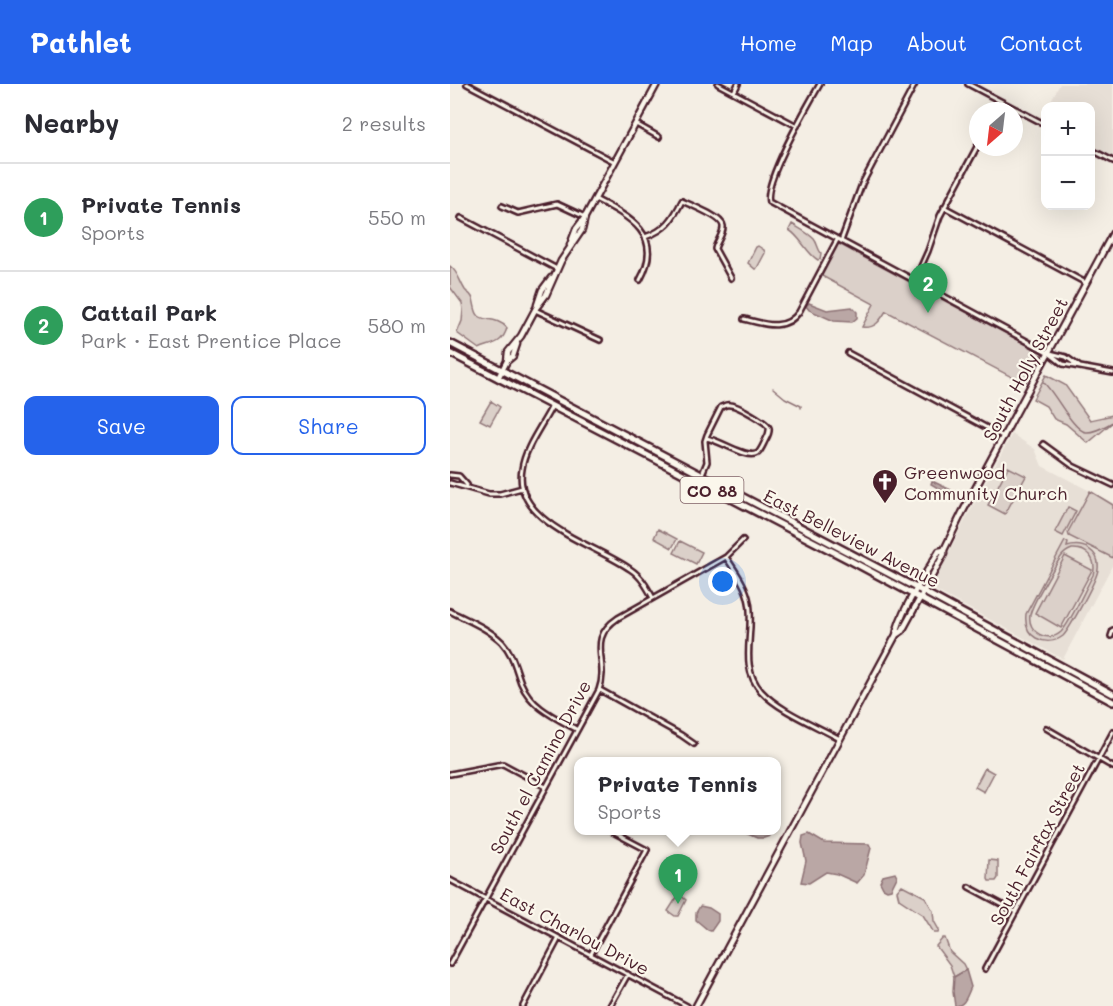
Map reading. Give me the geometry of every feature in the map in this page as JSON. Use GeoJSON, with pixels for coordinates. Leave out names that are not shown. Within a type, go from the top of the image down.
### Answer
{"type":"FeatureCollection","features":[{"type":"Feature","properties":{"kind":"main road","name":"East Belleview Avenue"},"geometry":{"type":"LineString","coordinates":[[450,343],[916,592]]}},
{"type":"Feature","properties":{"kind":"main road","name":"East Belleview Avenue"},"geometry":{"type":"LineString","coordinates":[[451,353],[1113,694]]}},
{"type":"Feature","properties":{"kind":"main road","name":"East Belleview Avenue"},"geometry":{"type":"LineString","coordinates":[[923,595],[1113,702]]}},
{"type":"Feature","properties":{"kind":"street"},"geometry":{"type":"LineString","coordinates":[[467,84],[615,162]]}},
{"type":"Feature","properties":{"kind":"street"},"geometry":{"type":"LineString","coordinates":[[498,378],[507,361],[508,352],[521,336],[536,309],[542,290],[557,269],[576,229],[585,217],[657,84]]}},
{"type":"Feature","properties":{"kind":"street"},"geometry":{"type":"LineString","coordinates":[[718,84],[797,126]]}},
{"type":"Feature","properties":{"kind":"street"},"geometry":{"type":"LineString","coordinates":[[734,92],[738,84]]}},
{"type":"Feature","properties":{"kind":"street"},"geometry":{"type":"LineString","coordinates":[[820,84],[779,164],[768,201],[1048,353],[1063,364],[1113,374]]}},
{"type":"Feature","properties":{"kind":"street"},"geometry":{"type":"LineString","coordinates":[[744,320],[776,326],[791,321],[799,312],[839,240],[866,176],[915,84]]}},
{"type":"Feature","properties":{"kind":"street"},"geometry":{"type":"LineString","coordinates":[[968,84],[1002,102]]}},
{"type":"Feature","properties":{"kind":"street"},"geometry":{"type":"LineString","coordinates":[[1023,113],[1041,122]]}},
{"type":"Feature","properties":{"kind":"street"},"geometry":{"type":"LineString","coordinates":[[636,124],[660,137]]}},
{"type":"Feature","properties":{"kind":"street"},"geometry":{"type":"LineString","coordinates":[[1095,152],[1113,161]]}},
{"type":"Feature","properties":{"kind":"street"},"geometry":{"type":"LineString","coordinates":[[915,280],[944,207],[972,156]]}},
{"type":"Feature","properties":{"kind":"street"},"geometry":{"type":"LineString","coordinates":[[595,199],[630,218],[638,225],[645,237],[648,260],[640,280]]}},
{"type":"Feature","properties":{"kind":"street"},"geometry":{"type":"LineString","coordinates":[[645,237],[668,225],[682,201],[718,219],[722,224],[723,229],[715,249],[731,278]]}},
{"type":"Feature","properties":{"kind":"street"},"geometry":{"type":"LineString","coordinates":[[502,206],[518,213],[557,204],[585,217]]}},
{"type":"Feature","properties":{"kind":"street"},"geometry":{"type":"LineString","coordinates":[[944,207],[1086,283]]}},
{"type":"Feature","properties":{"kind":"street"},"geometry":{"type":"LineString","coordinates":[[460,218],[557,269]]}},
{"type":"Feature","properties":{"kind":"street","name":"South Holly Street"},"geometry":{"type":"LineString","coordinates":[[896,636],[902,631],[923,595],[944,550],[1113,233]]}},
{"type":"Feature","properties":{"kind":"street"},"geometry":{"type":"LineString","coordinates":[[536,309],[600,340]]}},
{"type":"Feature","properties":{"kind":"street"},"geometry":{"type":"LineString","coordinates":[[848,353],[1004,437]]}},
{"type":"Feature","properties":{"kind":"street"},"geometry":{"type":"LineString","coordinates":[[1048,353],[1063,356],[1080,367]]}},
{"type":"Feature","properties":{"kind":"street"},"geometry":{"type":"LineString","coordinates":[[552,405],[523,463],[522,488],[528,504],[538,516],[630,569],[642,580],[653,598]]}},
{"type":"Feature","properties":{"kind":"street"},"geometry":{"type":"LineString","coordinates":[[701,476],[707,462],[706,438],[720,408],[727,405],[735,406],[764,422],[769,428],[769,434],[760,451],[753,455],[706,438]]}},
{"type":"Feature","properties":{"kind":"street"},"geometry":{"type":"LineString","coordinates":[[1043,444],[1073,466],[1113,485]]}},
{"type":"Feature","properties":{"kind":"street"},"geometry":{"type":"LineString","coordinates":[[450,475],[459,476],[468,486]]}},
{"type":"Feature","properties":{"kind":"street"},"geometry":{"type":"LineString","coordinates":[[450,483],[494,494],[522,488]]}},
{"type":"Feature","properties":{"kind":"street","name":"South el Camino Drive"},"geometry":{"type":"LineString","coordinates":[[450,964],[599,690],[603,676],[599,647],[606,629],[613,621],[726,557],[743,540]]}},
{"type":"Feature","properties":{"kind":"street","name":"South Holly Street"},"geometry":{"type":"LineString","coordinates":[[696,1006],[896,636],[897,628],[916,592],[939,551],[944,550]]}},
{"type":"Feature","properties":{"kind":"street"},"geometry":{"type":"LineString","coordinates":[[726,557],[744,584],[748,596],[751,621],[748,657],[750,672],[756,684],[770,699],[840,739]]}},
{"type":"Feature","properties":{"kind":"street"},"geometry":{"type":"LineString","coordinates":[[450,611],[500,640],[514,660],[530,698],[546,713],[576,729]]}},
{"type":"Feature","properties":{"kind":"street"},"geometry":{"type":"LineString","coordinates":[[1111,636],[1113,630]]}},
{"type":"Feature","properties":{"kind":"street"},"geometry":{"type":"LineString","coordinates":[[599,690],[694,744]]}},
{"type":"Feature","properties":{"kind":"street"},"geometry":{"type":"LineString","coordinates":[[1046,728],[1113,766]]}},
{"type":"Feature","properties":{"kind":"street","name":"South Fairfax Street"},"geometry":{"type":"LineString","coordinates":[[985,969],[1113,732]]}},
{"type":"Feature","properties":{"kind":"street"},"geometry":{"type":"LineString","coordinates":[[450,774],[503,764],[546,787]]}},
{"type":"Feature","properties":{"kind":"street"},"geometry":{"type":"LineString","coordinates":[[590,954],[647,850],[617,835]]}},
{"type":"Feature","properties":{"kind":"street","name":"East Charlou Drive"},"geometry":{"type":"LineString","coordinates":[[450,880],[687,1006]]}},
{"type":"Feature","properties":{"kind":"street"},"geometry":{"type":"LineString","coordinates":[[969,887],[1016,912]]}},
{"type":"Feature","properties":{"kind":"street"},"geometry":{"type":"LineString","coordinates":[[523,1006],[559,938]]}},
{"type":"Feature","properties":{"kind":"street"},"geometry":{"type":"LineString","coordinates":[[610,1006],[628,974]]}},
{"type":"Feature","properties":{"kind":"shaded area"},"geometry":{"type":"Polygon","coordinates":[[[1060,84],[1113,84],[1113,159],[1095,149],[1095,102],[1050,102],[1060,84]]]}},
{"type":"Feature","properties":{"kind":"shaded area"},"geometry":{"type":"Polygon","coordinates":[[[792,224],[814,239],[821,253],[820,259],[814,257],[789,230],[792,224]]]}},
{"type":"Feature","properties":{"kind":"shaded area"},"geometry":{"type":"Polygon","coordinates":[[[839,244],[1042,353],[1025,384],[886,311],[874,325],[862,327],[874,304],[820,275],[839,244]]]}},
{"type":"Feature","properties":{"kind":"shaded area"},"geometry":{"type":"Polygon","coordinates":[[[758,246],[765,253],[755,269],[748,263],[758,246]]]}},
{"type":"Feature","properties":{"kind":"shaded area"},"geometry":{"type":"Polygon","coordinates":[[[450,266],[472,297],[478,315],[499,322],[507,328],[499,341],[479,349],[457,333],[462,321],[463,310],[462,303],[450,287],[450,266]]]}},
{"type":"Feature","properties":{"kind":"shaded area"},"geometry":{"type":"Polygon","coordinates":[[[809,303],[827,310],[852,307],[857,312],[857,318],[852,322],[834,321],[809,310],[806,306],[809,303]]]}},
{"type":"Feature","properties":{"kind":"shaded area"},"geometry":{"type":"Polygon","coordinates":[[[1046,375],[1065,385],[1090,420],[1113,415],[1113,422],[1088,443],[1066,424],[1054,419],[1046,406],[1033,399],[1046,375]]]}},
{"type":"Feature","properties":{"kind":"shaded area"},"geometry":{"type":"Polygon","coordinates":[[[491,401],[500,407],[490,425],[480,420],[491,401]]]}},
{"type":"Feature","properties":{"kind":"shaded area"},"geometry":{"type":"Polygon","coordinates":[[[1012,434],[1035,449],[1042,466],[1113,503],[1113,564],[1063,659],[931,588],[1012,434]]]}},
{"type":"Feature","properties":{"kind":"shaded area"},"geometry":{"type":"Polygon","coordinates":[[[1008,467],[1026,476],[1005,514],[988,505],[1008,467]]]}},
{"type":"Feature","properties":{"kind":"shaded area"},"geometry":{"type":"Polygon","coordinates":[[[932,481],[955,492],[955,498],[931,484],[932,481]]]}},
{"type":"Feature","properties":{"kind":"shaded area"},"geometry":{"type":"Polygon","coordinates":[[[1090,491],[1113,505],[1113,558],[1069,536],[1068,532],[1090,491]]]}},
{"type":"Feature","properties":{"kind":"shaded area"},"geometry":{"type":"Polygon","coordinates":[[[1068,507],[1076,511],[1063,536],[1055,532],[1068,507]]]}},
{"type":"Feature","properties":{"kind":"shaded area"},"geometry":{"type":"Polygon","coordinates":[[[658,529],[677,539],[672,548],[654,538],[658,529]]]}},
{"type":"Feature","properties":{"kind":"shaded area"},"geometry":{"type":"Polygon","coordinates":[[[680,541],[702,552],[696,564],[674,553],[680,541]]]}},
{"type":"Feature","properties":{"kind":"shaded area"},"geometry":{"type":"Polygon","coordinates":[[[1065,541],[1068,543],[1067,547],[1084,547],[1093,553],[1098,563],[1097,574],[1083,604],[1063,636],[1050,641],[1036,638],[1027,628],[1026,614],[1065,541]],[[1072,549],[1062,556],[1035,603],[1030,621],[1039,634],[1050,637],[1061,632],[1093,575],[1094,564],[1090,556],[1078,549],[1072,549]]]}},
{"type":"Feature","properties":{"kind":"shaded area"},"geometry":{"type":"Polygon","coordinates":[[[1065,556],[1092,570],[1061,628],[1035,613],[1065,556]]]}},
{"type":"Feature","properties":{"kind":"shaded area"},"geometry":{"type":"Polygon","coordinates":[[[985,768],[994,773],[984,792],[975,787],[985,768]]]}},
{"type":"Feature","properties":{"kind":"shaded area"},"geometry":{"type":"Polygon","coordinates":[[[809,834],[824,843],[869,844],[871,848],[864,875],[857,883],[826,872],[809,883],[801,882],[806,861],[802,843],[803,836],[809,834]]]}},
{"type":"Feature","properties":{"kind":"shaded area"},"geometry":{"type":"Polygon","coordinates":[[[750,835],[770,835],[764,838],[750,835]]]}},
{"type":"Feature","properties":{"kind":"shaded area"},"geometry":{"type":"Polygon","coordinates":[[[989,860],[998,861],[996,881],[988,879],[989,860]]]}},
{"type":"Feature","properties":{"kind":"shaded area"},"geometry":{"type":"Polygon","coordinates":[[[895,873],[897,877],[891,889],[883,888],[880,882],[883,876],[895,873]]]}},
{"type":"Feature","properties":{"kind":"shaded area"},"geometry":{"type":"Polygon","coordinates":[[[902,885],[925,897],[933,911],[938,933],[934,933],[923,915],[899,899],[897,891],[902,885]]]}},
{"type":"Feature","properties":{"kind":"shaded area"},"geometry":{"type":"Polygon","coordinates":[[[679,894],[686,900],[678,916],[675,916],[668,911],[679,894]]]}},
{"type":"Feature","properties":{"kind":"shaded area"},"geometry":{"type":"Polygon","coordinates":[[[700,906],[709,908],[718,914],[718,921],[711,931],[696,920],[696,913],[700,906]]]}},
{"type":"Feature","properties":{"kind":"shaded area"},"geometry":{"type":"Polygon","coordinates":[[[943,938],[950,952],[966,970],[954,977],[950,965],[936,946],[943,938]]]}},
{"type":"Feature","properties":{"kind":"shaded area"},"geometry":{"type":"Polygon","coordinates":[[[966,970],[971,987],[963,1002],[955,1006],[954,977],[966,970]]]}},
{"type":"Feature","properties":{"kind":"waterway"},"geometry":{"type":"LineString","coordinates":[[1043,382],[1081,430],[1093,431],[1113,422]]}},
{"type":"Feature","properties":{"kind":"waterway"},"geometry":{"type":"LineString","coordinates":[[773,388],[801,408]]}},
{"type":"Feature","properties":{"kind":"place","name":"Cattail Park"},"geometry":{"type":"Point","coordinates":[928,313]}},
{"type":"Feature","properties":{"kind":"place","name":"Greenwood Community Church"},"geometry":{"type":"Point","coordinates":[885,505]}},
{"type":"Feature","properties":{"kind":"place","name":"Private Tennis"},"geometry":{"type":"Point","coordinates":[678,904]}}]}
